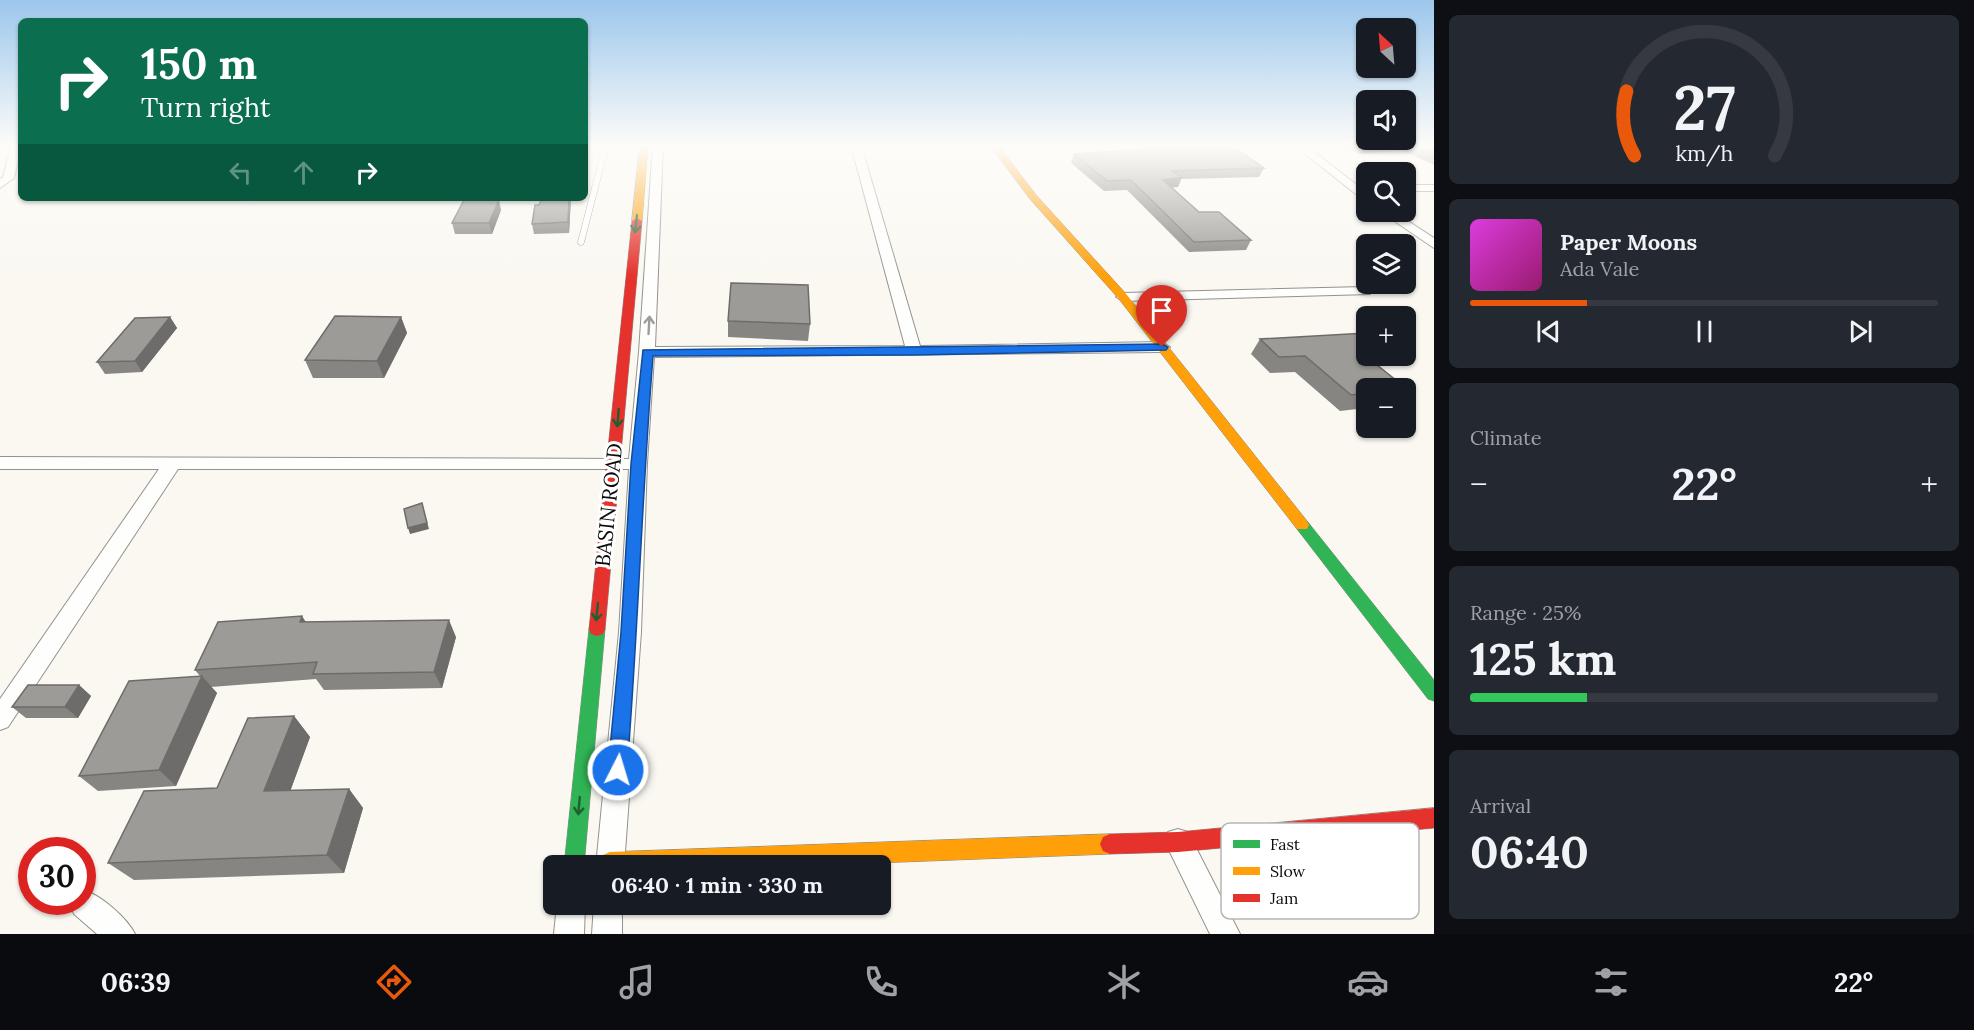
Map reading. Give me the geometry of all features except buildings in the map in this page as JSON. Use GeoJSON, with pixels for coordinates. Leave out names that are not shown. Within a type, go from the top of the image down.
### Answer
{"type":"FeatureCollection","features":[{"type":"Feature","properties":{"kind":"street","name":"BASIN ROAD"},"geometry":{"type":"LineString","coordinates":[[575,855],[596,626],[646,189]]}},
{"type":"Feature","properties":{"kind":"street","name":"BASIN ROAD"},"geometry":{"type":"LineString","coordinates":[[611,855],[630,632],[638,464],[647,352],[650,189]]}},
{"type":"Feature","properties":{"kind":"street"},"geometry":{"type":"LineString","coordinates":[[868,189],[914,351]]}},
{"type":"Feature","properties":{"kind":"street"},"geometry":{"type":"LineString","coordinates":[[1027,189],[1123,297],[1434,693]]}},
{"type":"Feature","properties":{"kind":"street"},"geometry":{"type":"LineString","coordinates":[[1402,222],[1434,244]]}},
{"type":"Feature","properties":{"kind":"street"},"geometry":{"type":"LineString","coordinates":[[1123,297],[1356,291]]}},
{"type":"Feature","properties":{"kind":"street"},"geometry":{"type":"LineString","coordinates":[[647,352],[1162,347]]}},
{"type":"Feature","properties":{"kind":"street"},"geometry":{"type":"LineString","coordinates":[[0,719],[173,463]]}},
{"type":"Feature","properties":{"kind":"street"},"geometry":{"type":"LineString","coordinates":[[0,464],[638,464]]}},
{"type":"Feature","properties":{"kind":"street"},"geometry":{"type":"LineString","coordinates":[[1390,823],[1434,819]]}},
{"type":"Feature","properties":{"kind":"street"},"geometry":{"type":"LineString","coordinates":[[843,855],[1179,842],[1221,838]]}},
{"type":"Feature","properties":{"kind":"street"},"geometry":{"type":"LineString","coordinates":[[1179,842],[1225,934]]}},
{"type":"Feature","properties":{"kind":"street"},"geometry":{"type":"LineString","coordinates":[[96,914],[120,934]]}},
{"type":"Feature","properties":{"kind":"street"},"geometry":{"type":"LineString","coordinates":[[568,934],[570,915]]}},
{"type":"Feature","properties":{"kind":"street"},"geometry":{"type":"LineString","coordinates":[[607,934],[608,915]]}},
{"type":"Feature","properties":{"kind":"lane"},"geometry":{"type":"LineString","coordinates":[[581,242],[595,189]]}},
{"type":"Feature","properties":{"kind":"traffic: fast"},"geometry":{"type":"LineString","coordinates":[[1302,525],[1434,693]]}},
{"type":"Feature","properties":{"kind":"traffic: fast"},"geometry":{"type":"LineString","coordinates":[[575,855],[597,629]]}},
{"type":"Feature","properties":{"kind":"traffic: slow"},"geometry":{"type":"LineString","coordinates":[[637,221],[640,189]]}},
{"type":"Feature","properties":{"kind":"traffic: slow"},"geometry":{"type":"LineString","coordinates":[[1027,189],[1123,297],[1302,525]]}},
{"type":"Feature","properties":{"kind":"traffic: slow"},"geometry":{"type":"LineString","coordinates":[[804,855],[1110,844]]}},
{"type":"Feature","properties":{"kind":"traffic: jam"},"geometry":{"type":"LineString","coordinates":[[597,629],[637,221]]}},
{"type":"Feature","properties":{"kind":"traffic: jam"},"geometry":{"type":"LineString","coordinates":[[1381,823],[1434,818]]}},
{"type":"Feature","properties":{"kind":"traffic: jam"},"geometry":{"type":"LineString","coordinates":[[1110,844],[1221,838]]}},
{"type":"Feature","properties":{"kind":"route"},"geometry":{"type":"LineString","coordinates":[[618,770],[630,632],[638,464],[647,352],[1162,347]]}}]}
